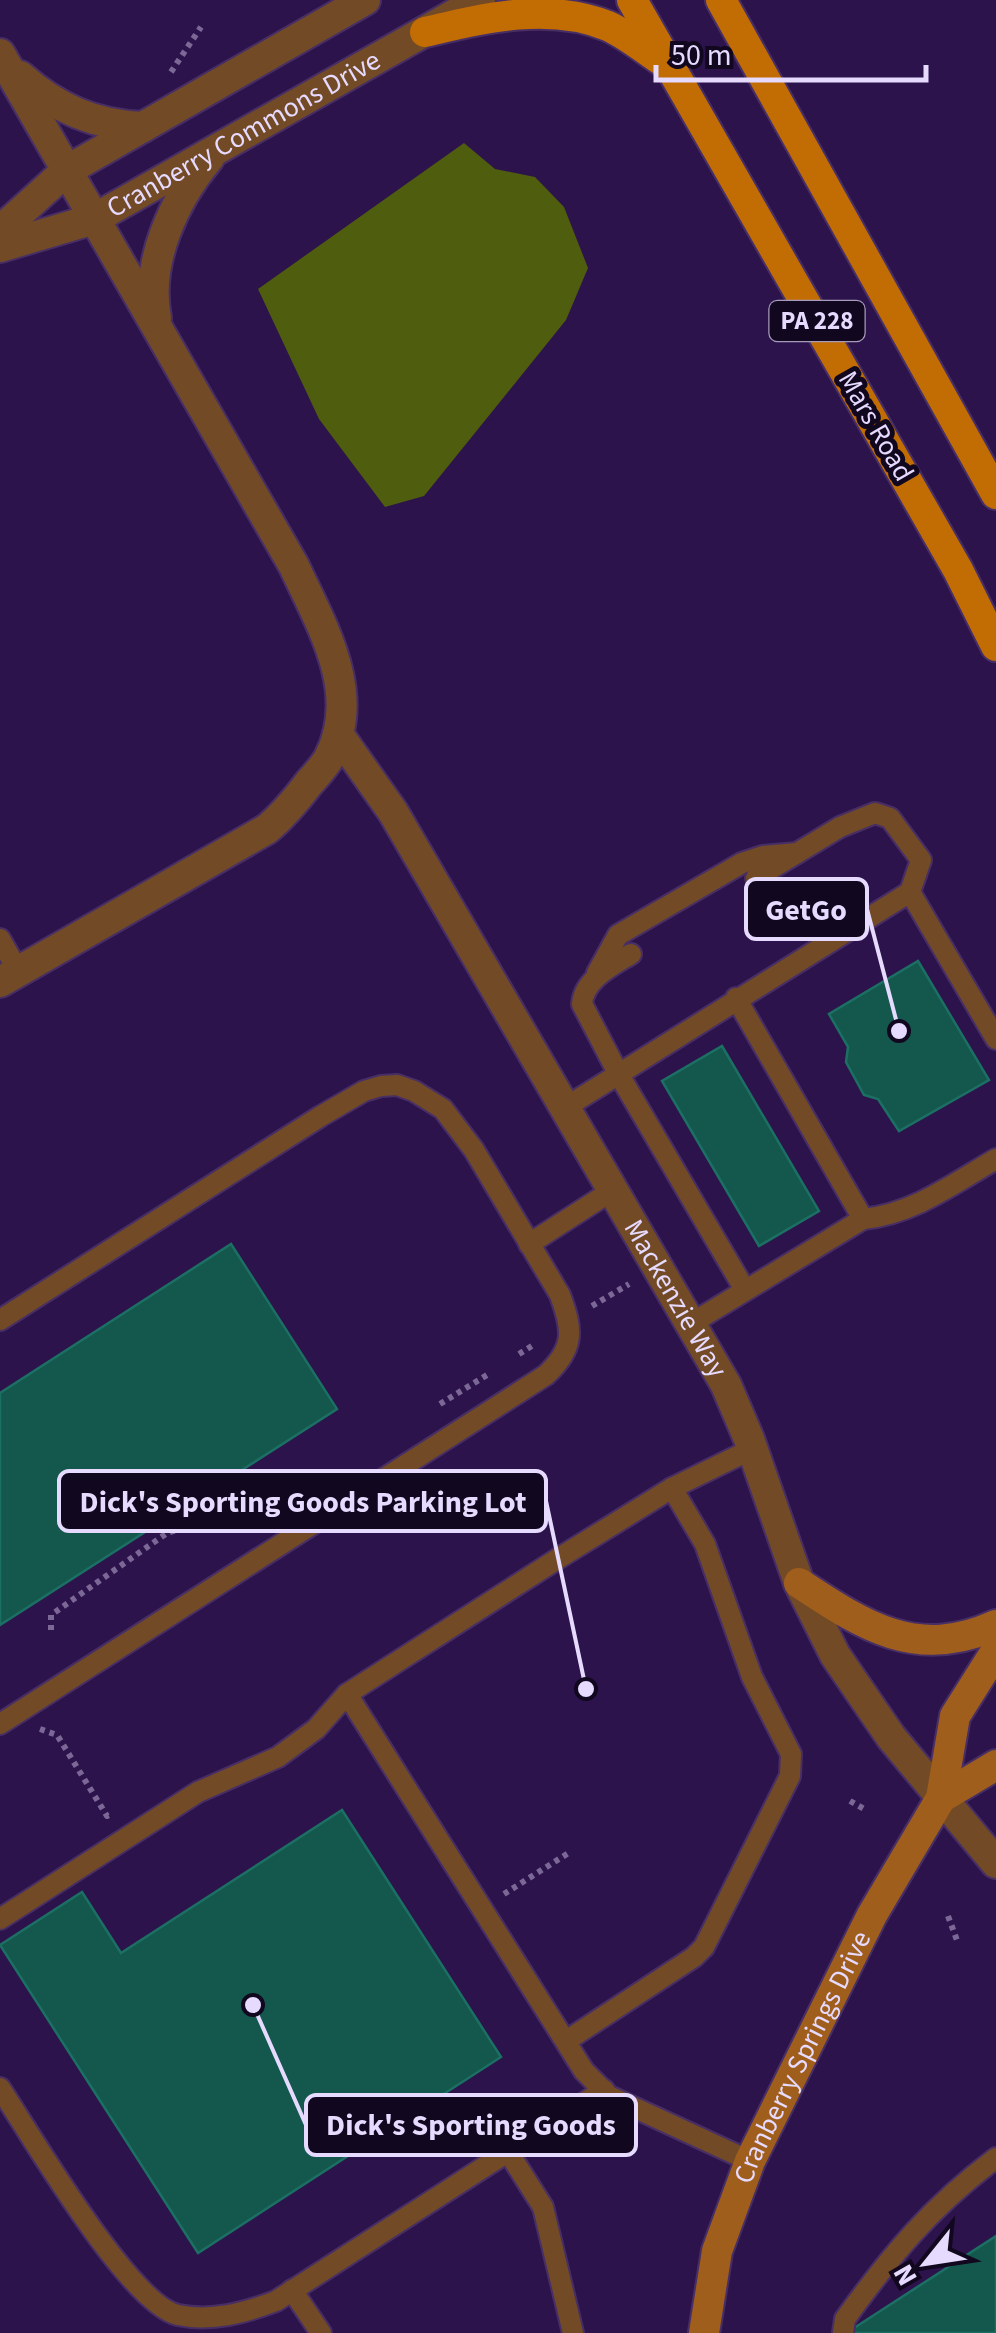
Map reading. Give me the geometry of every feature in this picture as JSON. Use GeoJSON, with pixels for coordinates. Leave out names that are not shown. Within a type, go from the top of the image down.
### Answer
{"type":"FeatureCollection","features":[{"type":"Feature","properties":{"kind":"main road","name":"Mars Road"},"geometry":{"type":"LineString","coordinates":[[632,0],[948,552],[996,646]]}},
{"type":"Feature","properties":{"kind":"main road","name":"PA 228"},"geometry":{"type":"LineString","coordinates":[[721,0],[996,494]]}},
{"type":"Feature","properties":{"kind":"main road"},"geometry":{"type":"LineString","coordinates":[[424,32],[498,14],[564,16],[609,26],[673,68]]}},
{"type":"Feature","properties":{"kind":"street","name":"Cranberry Commons Drive"},"geometry":{"type":"LineString","coordinates":[[0,231],[66,171],[366,0]]}},
{"type":"Feature","properties":{"kind":"street","name":"Cranberry Commons Drive"},"geometry":{"type":"LineString","coordinates":[[0,247],[94,219],[480,0]]}},
{"type":"Feature","properties":{"kind":"street"},"geometry":{"type":"LineString","coordinates":[[2,58],[34,89],[72,112],[95,122],[144,126]]}},
{"type":"Feature","properties":{"kind":"street"},"geometry":{"type":"LineString","coordinates":[[2,58],[294,566],[332,651],[340,679],[338,734],[328,760],[289,810],[268,829],[9,976]]}},
{"type":"Feature","properties":{"kind":"street"},"geometry":{"type":"LineString","coordinates":[[158,330],[152,300],[162,240],[191,184],[214,152]]}},
{"type":"Feature","properties":{"kind":"street","name":"Mackenzie Way"},"geometry":{"type":"LineString","coordinates":[[338,734],[393,812],[726,1385],[798,1583],[836,1655],[891,1737],[996,1863]]}},
{"type":"Feature","properties":{"kind":"street"},"geometry":{"type":"LineString","coordinates":[[798,1583],[874,1629],[920,1641],[943,1641],[996,1624]]}},
{"type":"Feature","properties":{"kind":"street","name":"Cranberry Springs Drive"},"geometry":{"type":"LineString","coordinates":[[704,2333],[717,2251],[750,2161],[872,1915],[941,1798],[955,1716],[996,1651]]}},
{"type":"Feature","properties":{"kind":"street","name":"Cranberry Springs Drive"},"geometry":{"type":"LineString","coordinates":[[941,1798],[996,1765]]}},
{"type":"Feature","properties":{"kind":"lane"},"geometry":{"type":"LineString","coordinates":[[566,1106],[910,892],[921,860],[890,818],[875,812],[756,878]]}},
{"type":"Feature","properties":{"kind":"lane"},"geometry":{"type":"LineString","coordinates":[[745,1290],[618,1074],[582,1004],[584,991],[618,935],[742,863],[763,856],[797,853]]}},
{"type":"Feature","properties":{"kind":"lane"},"geometry":{"type":"LineString","coordinates":[[910,892],[996,1038]]}},
{"type":"Feature","properties":{"kind":"lane"},"geometry":{"type":"LineString","coordinates":[[0,938],[9,976]]}},
{"type":"Feature","properties":{"kind":"lane"},"geometry":{"type":"LineString","coordinates":[[592,982],[631,954]]}},
{"type":"Feature","properties":{"kind":"lane"},"geometry":{"type":"LineString","coordinates":[[736,998],[863,1219]]}},
{"type":"Feature","properties":{"kind":"lane"},"geometry":{"type":"LineString","coordinates":[[0,1320],[321,1116],[364,1091],[381,1086],[414,1091],[443,1109],[474,1150],[560,1295],[570,1321],[566,1350],[546,1375],[0,1724]]}},
{"type":"Feature","properties":{"kind":"lane"},"geometry":{"type":"LineString","coordinates":[[692,1323],[863,1219],[891,1216],[910,1208],[996,1159]]}},
{"type":"Feature","properties":{"kind":"lane"},"geometry":{"type":"LineString","coordinates":[[529,1244],[613,1190]]}},
{"type":"Feature","properties":{"kind":"lane"},"geometry":{"type":"LineString","coordinates":[[0,1919],[198,1792],[278,1757],[316,1730],[346,1694],[672,1488],[752,1449]]}},
{"type":"Feature","properties":{"kind":"lane"},"geometry":{"type":"LineString","coordinates":[[566,2041],[704,1947],[790,1776],[792,1754],[752,1678],[706,1544],[672,1488]]}},
{"type":"Feature","properties":{"kind":"lane"},"geometry":{"type":"LineString","coordinates":[[346,1694],[584,2071],[609,2096],[750,2161]]}},
{"type":"Feature","properties":{"kind":"lane"},"geometry":{"type":"LineString","coordinates":[[0,2088],[121,2270],[162,2308],[177,2314],[226,2316],[276,2301],[604,2090]]}},
{"type":"Feature","properties":{"kind":"lane"},"geometry":{"type":"LineString","coordinates":[[507,2150],[543,2207],[572,2333]]}},
{"type":"Feature","properties":{"kind":"lane"},"geometry":{"type":"LineString","coordinates":[[842,2333],[845,2319],[910,2233],[959,2186],[993,2168]]}},
{"type":"Feature","properties":{"kind":"lane"},"geometry":{"type":"LineString","coordinates":[[292,2290],[322,2333]]}},
{"type":"Feature","properties":{"kind":"path"},"geometry":{"type":"LineString","coordinates":[[162,87],[201,27]]}},
{"type":"Feature","properties":{"kind":"path"},"geometry":{"type":"LineString","coordinates":[[587,1310],[630,1284]]}},
{"type":"Feature","properties":{"kind":"path"},"geometry":{"type":"LineString","coordinates":[[440,1404],[486,1374]]}},
{"type":"Feature","properties":{"kind":"path"},"geometry":{"type":"LineString","coordinates":[[51,1630],[51,1614],[167,1533],[187,1527]]}},
{"type":"Feature","properties":{"kind":"path"},"geometry":{"type":"LineString","coordinates":[[34,1725],[57,1734],[101,1805]]}},
{"type":"Feature","properties":{"kind":"path"},"geometry":{"type":"LineString","coordinates":[[850,1801],[866,1810]]}},
{"type":"Feature","properties":{"kind":"path"},"geometry":{"type":"LineString","coordinates":[[504,1895],[570,1852]]}},
{"type":"Feature","properties":{"kind":"path"},"geometry":{"type":"LineString","coordinates":[[948,1916],[958,1944]]}},
{"type":"Feature","properties":{"kind":"shaded area"},"geometry":{"type":"Polygon","coordinates":[[[464,143],[495,169],[535,177],[564,207],[588,268],[566,320],[424,496],[385,507],[319,419],[258,289],[464,143]]]}},
{"type":"Feature","properties":{"kind":"building"},"geometry":{"type":"Polygon","coordinates":[[[918,961],[989,1080],[899,1131],[878,1099],[864,1095],[846,1062],[848,1047],[829,1014],[918,961]]]}},
{"type":"Feature","properties":{"kind":"building"},"geometry":{"type":"Polygon","coordinates":[[[722,1046],[819,1211],[759,1246],[662,1081],[722,1046]]]}},
{"type":"Feature","properties":{"kind":"building"},"geometry":{"type":"Polygon","coordinates":[[[231,1244],[337,1409],[0,1625],[0,1393],[231,1244]]]}},
{"type":"Feature","properties":{"kind":"building"},"geometry":{"type":"Polygon","coordinates":[[[342,1810],[501,2057],[198,2253],[0,1945],[82,1892],[121,1953],[342,1810]]]}},
{"type":"Feature","properties":{"kind":"building"},"geometry":{"type":"Polygon","coordinates":[[[996,2236],[996,2333],[852,2333],[851,2330],[996,2236]]]}},
{"type":"Feature","properties":{"kind":"place","name":"GetGo"},"geometry":{"type":"Point","coordinates":[899,1031]}},
{"type":"Feature","properties":{"kind":"place","name":"Dick's Sporting Goods Parking Lot"},"geometry":{"type":"Point","coordinates":[586,1689]}},
{"type":"Feature","properties":{"kind":"place","name":"Dick's Sporting Goods"},"geometry":{"type":"Point","coordinates":[253,2005]}}]}
